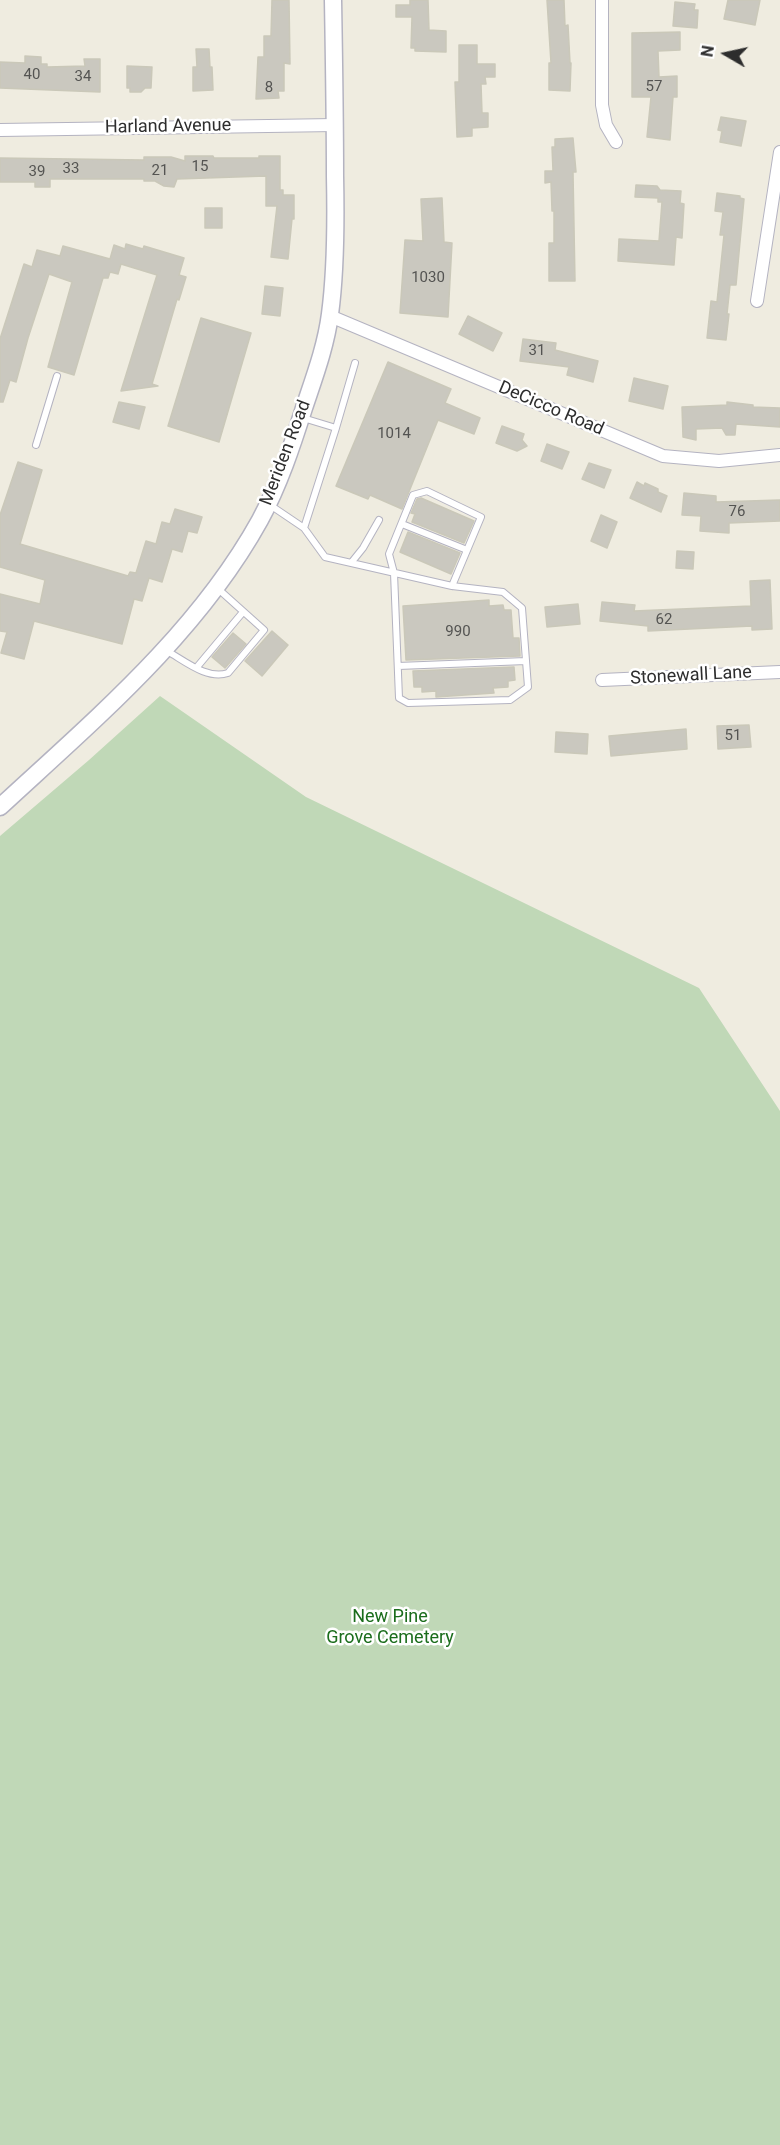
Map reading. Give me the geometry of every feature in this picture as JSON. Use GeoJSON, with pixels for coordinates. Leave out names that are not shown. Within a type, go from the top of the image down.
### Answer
{"type":"FeatureCollection","features":[{"type":"Feature","properties":{"kind":"main road","name":"Meriden Road"},"geometry":{"type":"LineString","coordinates":[[0,807],[129,686],[164,649],[215,587],[246,543],[267,502],[301,418],[316,372],[330,316],[334,255],[333,0]]}},
{"type":"Feature","properties":{"kind":"street"},"geometry":{"type":"LineString","coordinates":[[602,0],[602,105],[606,125],[616,142]]}},
{"type":"Feature","properties":{"kind":"street","name":"Harland Avenue"},"geometry":{"type":"LineString","coordinates":[[0,130],[335,125]]}},
{"type":"Feature","properties":{"kind":"street"},"geometry":{"type":"LineString","coordinates":[[757,301],[780,152]]}},
{"type":"Feature","properties":{"kind":"street","name":"DeCicco Road"},"geometry":{"type":"LineString","coordinates":[[330,316],[663,456],[719,461],[780,454]]}},
{"type":"Feature","properties":{"kind":"street","name":"Stonewall Lane"},"geometry":{"type":"LineString","coordinates":[[602,680],[780,672]]}},
{"type":"Feature","properties":{"kind":"lane"},"geometry":{"type":"LineString","coordinates":[[304,528],[355,363]]}},
{"type":"Feature","properties":{"kind":"lane"},"geometry":{"type":"LineString","coordinates":[[36,445],[57,376]]}},
{"type":"Feature","properties":{"kind":"lane"},"geometry":{"type":"LineString","coordinates":[[301,418],[336,428]]}},
{"type":"Feature","properties":{"kind":"lane"},"geometry":{"type":"LineString","coordinates":[[267,502],[304,528],[325,557],[394,573],[452,586],[502,592],[522,608],[528,687],[510,700],[408,703],[399,698],[394,573],[389,554],[413,495],[427,491],[481,517],[452,586]]}},
{"type":"Feature","properties":{"kind":"lane"},"geometry":{"type":"LineString","coordinates":[[351,563],[363,548],[379,520]]}},
{"type":"Feature","properties":{"kind":"lane"},"geometry":{"type":"LineString","coordinates":[[402,524],[467,550]]}},
{"type":"Feature","properties":{"kind":"lane"},"geometry":{"type":"LineString","coordinates":[[164,649],[212,674],[220,676],[228,674],[264,630],[215,587]]}},
{"type":"Feature","properties":{"kind":"lane"},"geometry":{"type":"LineString","coordinates":[[197,667],[243,612]]}},
{"type":"Feature","properties":{"kind":"lane"},"geometry":{"type":"LineString","coordinates":[[398,666],[526,661]]}},
{"type":"Feature","properties":{"kind":"green space","name":"New Pine Grove Cemetery"},"geometry":{"type":"Polygon","coordinates":[[[160,696],[306,797],[699,988],[780,1111],[780,2145],[0,2145],[0,836],[160,696]]]}},
{"type":"Feature","properties":{"kind":"building"},"geometry":{"type":"Polygon","coordinates":[[[272,0],[289,0],[290,64],[284,63],[284,91],[278,91],[279,98],[256,99],[258,57],[264,57],[264,36],[271,36],[272,0]]]}},
{"type":"Feature","properties":{"kind":"building"},"geometry":{"type":"Polygon","coordinates":[[[410,0],[428,0],[429,30],[446,31],[446,52],[415,51],[415,48],[411,48],[412,17],[396,17],[396,5],[410,5],[410,0]]]}},
{"type":"Feature","properties":{"kind":"building"},"geometry":{"type":"Polygon","coordinates":[[[547,0],[564,0],[565,26],[568,25],[571,63],[570,91],[549,90],[549,63],[551,63],[547,0]]]}},
{"type":"Feature","properties":{"kind":"building"},"geometry":{"type":"Polygon","coordinates":[[[728,0],[760,0],[755,25],[724,19],[728,0]]]}},
{"type":"Feature","properties":{"kind":"building"},"geometry":{"type":"Polygon","coordinates":[[[675,2],[695,4],[694,10],[698,10],[697,28],[673,26],[675,2]]]}},
{"type":"Feature","properties":{"kind":"building"},"geometry":{"type":"Polygon","coordinates":[[[680,32],[680,50],[658,51],[659,77],[677,76],[677,97],[673,97],[670,140],[647,137],[651,97],[632,97],[632,33],[680,32]]]}},
{"type":"Feature","properties":{"kind":"building"},"geometry":{"type":"Polygon","coordinates":[[[459,45],[477,45],[477,64],[495,64],[495,77],[485,77],[486,84],[481,84],[482,113],[488,113],[488,127],[472,128],[472,136],[457,137],[455,82],[459,82],[459,45]]]}},
{"type":"Feature","properties":{"kind":"building"},"geometry":{"type":"Polygon","coordinates":[[[196,49],[209,49],[213,90],[193,91],[193,67],[197,67],[196,49]]]}},
{"type":"Feature","properties":{"kind":"building"},"geometry":{"type":"Polygon","coordinates":[[[25,56],[41,57],[41,64],[47,64],[47,67],[85,66],[84,59],[100,59],[100,92],[0,88],[0,62],[25,63],[25,56]]]}},
{"type":"Feature","properties":{"kind":"building"},"geometry":{"type":"Polygon","coordinates":[[[127,66],[152,67],[151,88],[145,88],[141,92],[130,92],[130,88],[127,88],[127,66]]]}},
{"type":"Feature","properties":{"kind":"building"},"geometry":{"type":"Polygon","coordinates":[[[721,117],[746,121],[741,146],[720,142],[722,131],[718,130],[721,117]]]}},
{"type":"Feature","properties":{"kind":"building"},"geometry":{"type":"Polygon","coordinates":[[[573,138],[576,172],[573,172],[575,281],[549,281],[549,243],[554,243],[554,211],[552,211],[551,182],[545,183],[545,171],[553,171],[552,147],[555,147],[555,139],[573,138]]]}},
{"type":"Feature","properties":{"kind":"building"},"geometry":{"type":"Polygon","coordinates":[[[185,156],[259,158],[259,156],[280,156],[280,190],[283,190],[283,195],[294,195],[294,219],[292,219],[288,259],[271,257],[277,206],[266,206],[266,176],[177,179],[174,187],[164,186],[155,181],[144,181],[144,179],[50,179],[50,187],[35,187],[35,182],[0,182],[0,158],[144,160],[144,157],[171,157],[185,161],[185,156]]]}},
{"type":"Feature","properties":{"kind":"building"},"geometry":{"type":"Polygon","coordinates":[[[636,185],[681,191],[680,203],[684,204],[682,238],[676,237],[674,265],[618,261],[619,239],[659,241],[662,202],[658,202],[658,198],[635,197],[636,185]]]}},
{"type":"Feature","properties":{"kind":"building"},"geometry":{"type":"Polygon","coordinates":[[[717,193],[740,196],[744,199],[736,285],[730,285],[726,340],[707,338],[711,301],[717,302],[724,235],[720,235],[723,212],[715,211],[717,193]]]}},
{"type":"Feature","properties":{"kind":"building"},"geometry":{"type":"Polygon","coordinates":[[[442,198],[444,242],[452,243],[448,317],[400,313],[405,240],[423,241],[421,199],[442,198]]]}},
{"type":"Feature","properties":{"kind":"building"},"geometry":{"type":"Polygon","coordinates":[[[205,208],[222,208],[222,228],[205,228],[205,208]]]}},
{"type":"Feature","properties":{"kind":"building"},"geometry":{"type":"Polygon","coordinates":[[[126,244],[143,249],[144,246],[184,258],[179,275],[186,277],[179,300],[177,299],[152,384],[158,386],[121,391],[157,275],[121,264],[118,274],[110,272],[108,278],[103,278],[74,375],[48,367],[72,282],[49,274],[16,382],[10,380],[3,402],[0,402],[0,339],[24,264],[32,267],[37,250],[60,256],[63,246],[110,259],[114,245],[125,249],[126,244]]]}},
{"type":"Feature","properties":{"kind":"building"},"geometry":{"type":"Polygon","coordinates":[[[265,286],[283,288],[280,316],[262,314],[265,286]]]}},
{"type":"Feature","properties":{"kind":"building"},"geometry":{"type":"Polygon","coordinates":[[[468,316],[502,333],[493,351],[459,334],[468,316]]]}},
{"type":"Feature","properties":{"kind":"building"},"geometry":{"type":"Polygon","coordinates":[[[201,318],[251,333],[219,442],[168,426],[201,318]]]}},
{"type":"Feature","properties":{"kind":"building"},"geometry":{"type":"Polygon","coordinates":[[[523,339],[556,343],[555,350],[598,361],[593,382],[567,375],[569,367],[520,361],[523,339]]]}},
{"type":"Feature","properties":{"kind":"building"},"geometry":{"type":"Polygon","coordinates":[[[388,362],[451,389],[445,403],[480,418],[474,434],[438,420],[402,509],[370,495],[368,499],[336,486],[388,362]]]}},
{"type":"Feature","properties":{"kind":"building"},"geometry":{"type":"Polygon","coordinates":[[[634,378],[668,386],[663,409],[629,401],[634,378]]]}},
{"type":"Feature","properties":{"kind":"building"},"geometry":{"type":"Polygon","coordinates":[[[119,402],[145,407],[139,429],[113,422],[119,402]]]}},
{"type":"Feature","properties":{"kind":"building"},"geometry":{"type":"Polygon","coordinates":[[[727,402],[753,405],[753,407],[780,408],[780,427],[736,424],[735,435],[726,435],[722,428],[696,429],[696,440],[683,437],[682,407],[727,405],[727,402]]]}},
{"type":"Feature","properties":{"kind":"building"},"geometry":{"type":"Polygon","coordinates":[[[502,426],[524,434],[522,440],[527,446],[517,451],[496,443],[502,426]]]}},
{"type":"Feature","properties":{"kind":"building"},"geometry":{"type":"Polygon","coordinates":[[[547,444],[569,452],[562,469],[541,461],[547,444]]]}},
{"type":"Feature","properties":{"kind":"building"},"geometry":{"type":"Polygon","coordinates":[[[18,462],[42,470],[20,544],[128,576],[130,572],[136,573],[146,541],[156,544],[162,522],[170,524],[175,509],[202,517],[197,533],[188,531],[182,552],[172,549],[162,582],[149,578],[142,601],[134,599],[122,644],[34,621],[24,659],[1,653],[7,632],[0,631],[0,594],[40,604],[45,580],[0,567],[0,515],[18,462]]]}},
{"type":"Feature","properties":{"kind":"building"},"geometry":{"type":"Polygon","coordinates":[[[589,463],[611,470],[604,488],[582,479],[589,463]]]}},
{"type":"Feature","properties":{"kind":"building"},"geometry":{"type":"Polygon","coordinates":[[[637,482],[658,489],[658,492],[667,496],[661,512],[630,498],[637,482]]]}},
{"type":"Feature","properties":{"kind":"building"},"geometry":{"type":"Polygon","coordinates":[[[684,493],[716,496],[716,502],[780,500],[780,521],[729,523],[729,533],[700,531],[701,516],[682,515],[684,493]]]}},
{"type":"Feature","properties":{"kind":"building"},"geometry":{"type":"Polygon","coordinates":[[[421,498],[474,521],[464,543],[412,522],[415,514],[411,513],[417,499],[421,498]]]}},
{"type":"Feature","properties":{"kind":"building"},"geometry":{"type":"Polygon","coordinates":[[[601,515],[617,522],[607,548],[591,541],[601,515]]]}},
{"type":"Feature","properties":{"kind":"building"},"geometry":{"type":"Polygon","coordinates":[[[408,532],[460,553],[451,574],[400,552],[408,532]]]}},
{"type":"Feature","properties":{"kind":"building"},"geometry":{"type":"Polygon","coordinates":[[[677,551],[694,552],[693,569],[676,568],[677,551]]]}},
{"type":"Feature","properties":{"kind":"building"},"geometry":{"type":"Polygon","coordinates":[[[770,580],[772,629],[752,630],[752,626],[648,631],[648,626],[600,621],[602,602],[635,605],[634,611],[751,606],[750,581],[770,580]]]}},
{"type":"Feature","properties":{"kind":"building"},"geometry":{"type":"Polygon","coordinates":[[[489,600],[489,606],[503,605],[504,610],[511,610],[513,638],[519,638],[520,656],[406,660],[403,606],[489,600]]]}},
{"type":"Feature","properties":{"kind":"building"},"geometry":{"type":"Polygon","coordinates":[[[578,604],[580,624],[547,627],[545,607],[578,604]]]}},
{"type":"Feature","properties":{"kind":"building"},"geometry":{"type":"Polygon","coordinates":[[[272,631],[288,645],[262,676],[245,661],[272,631]]]}},
{"type":"Feature","properties":{"kind":"building"},"geometry":{"type":"Polygon","coordinates":[[[233,633],[246,644],[225,668],[212,657],[233,633]]]}},
{"type":"Feature","properties":{"kind":"building"},"geometry":{"type":"Polygon","coordinates":[[[514,667],[515,680],[508,681],[508,687],[493,688],[494,693],[436,697],[436,691],[422,692],[422,687],[414,687],[413,671],[514,667]]]}},
{"type":"Feature","properties":{"kind":"building"},"geometry":{"type":"Polygon","coordinates":[[[749,725],[751,747],[718,749],[717,726],[749,725]]]}},
{"type":"Feature","properties":{"kind":"building"},"geometry":{"type":"Polygon","coordinates":[[[686,729],[687,749],[611,756],[609,736],[686,729]]]}},
{"type":"Feature","properties":{"kind":"building"},"geometry":{"type":"Polygon","coordinates":[[[556,732],[588,734],[587,754],[555,752],[556,732]]]}}]}
